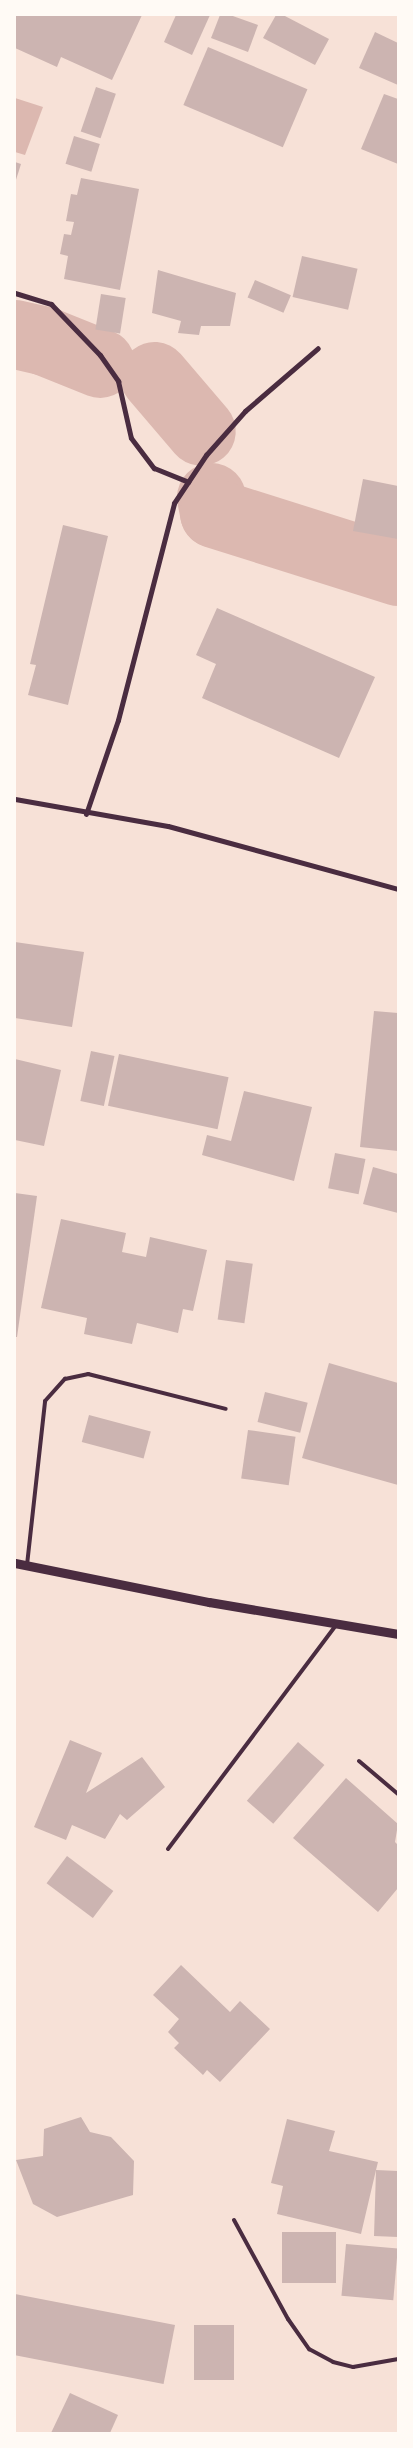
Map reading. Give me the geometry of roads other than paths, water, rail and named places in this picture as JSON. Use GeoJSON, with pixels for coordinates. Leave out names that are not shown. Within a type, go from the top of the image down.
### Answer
{"type":"FeatureCollection","features":[{"type":"Feature","properties":{"kind":"street"},"geometry":{"type":"LineString","coordinates":[[15,293],[51,304],[100,354],[118,381],[131,438],[154,468],[188,482]]}},
{"type":"Feature","properties":{"kind":"street"},"geometry":{"type":"LineString","coordinates":[[86,814],[118,720],[174,502],[206,455],[245,411],[318,348]]}},
{"type":"Feature","properties":{"kind":"street"},"geometry":{"type":"LineString","coordinates":[[15,799],[86,814],[168,826],[398,888]]}},
{"type":"Feature","properties":{"kind":"street"},"geometry":{"type":"LineString","coordinates":[[15,1563],[210,1602],[398,1634]]}},
{"type":"Feature","properties":{"kind":"lane"},"geometry":{"type":"LineString","coordinates":[[27,1565],[45,1401],[65,1379],[88,1374],[226,1409]]}},
{"type":"Feature","properties":{"kind":"lane"},"geometry":{"type":"LineString","coordinates":[[168,1850],[337,1624]]}},
{"type":"Feature","properties":{"kind":"lane"},"geometry":{"type":"LineString","coordinates":[[359,1761],[398,1794]]}},
{"type":"Feature","properties":{"kind":"lane"},"geometry":{"type":"LineString","coordinates":[[234,2220],[288,2319],[309,2349],[333,2362],[353,2367],[398,2358]]}},
{"type":"Feature","properties":{"kind":"waterway"},"geometry":{"type":"LineString","coordinates":[[15,334],[45,341],[100,363]]}},
{"type":"Feature","properties":{"kind":"waterway"},"geometry":{"type":"LineString","coordinates":[[154,376],[201,431]]}},
{"type":"Feature","properties":{"kind":"waterway"},"geometry":{"type":"LineString","coordinates":[[211,497],[214,513],[398,571]]}}]}
